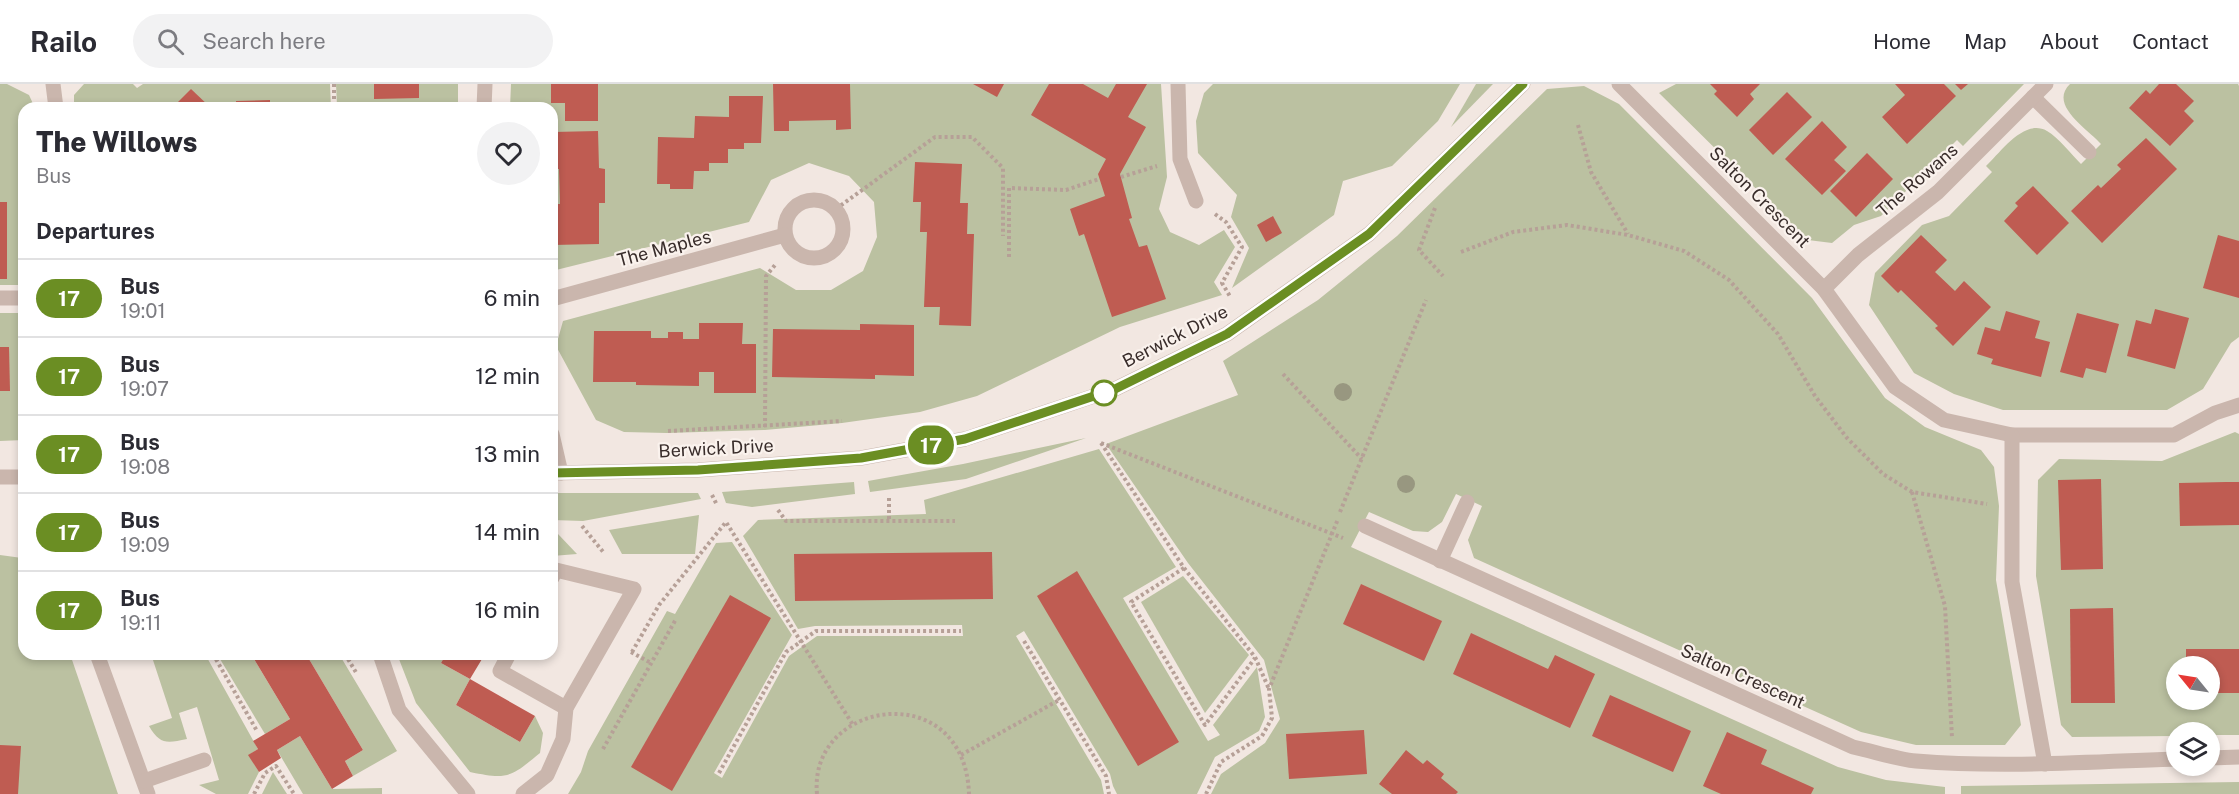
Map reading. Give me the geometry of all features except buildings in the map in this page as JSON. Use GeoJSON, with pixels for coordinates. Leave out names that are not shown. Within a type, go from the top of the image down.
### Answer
{"type":"FeatureCollection","features":[{"type":"Feature","properties":{"kind":"street"},"geometry":{"type":"LineString","coordinates":[[53,84],[55,102]]}},
{"type":"Feature","properties":{"kind":"street"},"geometry":{"type":"LineString","coordinates":[[484,102],[485,84]]}},
{"type":"Feature","properties":{"kind":"street"},"geometry":{"type":"LineString","coordinates":[[1178,84],[1180,159],[1196,201]]}},
{"type":"Feature","properties":{"kind":"street","name":"Berwick Drive"},"geometry":{"type":"LineString","coordinates":[[558,473],[698,470],[861,458],[965,439],[1115,389],[1227,334],[1369,234],[1523,84]]}},
{"type":"Feature","properties":{"kind":"street","name":"Salton Crescent"},"geometry":{"type":"LineString","coordinates":[[1619,84],[1824,289],[1895,387],[1944,420],[2012,435],[2174,435],[2215,413],[2239,405]]}},
{"type":"Feature","properties":{"kind":"street","name":"The Rowans"},"geometry":{"type":"LineString","coordinates":[[1824,289],[1858,255],[1938,192],[2046,84]]}},
{"type":"Feature","properties":{"kind":"street"},"geometry":{"type":"LineString","coordinates":[[2033,97],[2089,152]]}},
{"type":"Feature","properties":{"kind":"street"},"geometry":{"type":"LineString","coordinates":[[817,200],[828,203],[842,218],[844,230],[842,240],[837,249],[827,256],[817,259],[806,258],[796,253],[787,240],[785,224],[789,214],[806,201],[817,200]]}},
{"type":"Feature","properties":{"kind":"street","name":"The Maples"},"geometry":{"type":"LineString","coordinates":[[558,297],[787,240]]}},
{"type":"Feature","properties":{"kind":"street"},"geometry":{"type":"LineString","coordinates":[[0,297],[18,298]]}},
{"type":"Feature","properties":{"kind":"street"},"geometry":{"type":"LineString","coordinates":[[2012,435],[2012,582],[2045,764]]}},
{"type":"Feature","properties":{"kind":"street"},"geometry":{"type":"LineString","coordinates":[[0,477],[18,477]]}},
{"type":"Feature","properties":{"kind":"street"},"geometry":{"type":"LineString","coordinates":[[1440,561],[1467,502]]}},
{"type":"Feature","properties":{"kind":"street","name":"Salton Crescent"},"geometry":{"type":"LineString","coordinates":[[1365,526],[1853,747],[1913,761],[2045,764],[2166,759]]}},
{"type":"Feature","properties":{"kind":"street"},"geometry":{"type":"LineString","coordinates":[[523,794],[547,775],[563,739],[566,708],[634,589],[558,570]]}},
{"type":"Feature","properties":{"kind":"street"},"geometry":{"type":"LineString","coordinates":[[99,660],[146,787],[204,760]]}},
{"type":"Feature","properties":{"kind":"street"},"geometry":{"type":"LineString","coordinates":[[382,660],[399,710],[468,794]]}},
{"type":"Feature","properties":{"kind":"street"},"geometry":{"type":"LineString","coordinates":[[506,660],[500,671],[566,708]]}},
{"type":"Feature","properties":{"kind":"street"},"geometry":{"type":"LineString","coordinates":[[2220,758],[2239,757]]}},
{"type":"Feature","properties":{"kind":"path"},"geometry":{"type":"LineString","coordinates":[[334,84],[335,102]]}},
{"type":"Feature","properties":{"kind":"path"},"geometry":{"type":"LineString","coordinates":[[1578,125],[1591,172],[1628,235]]}},
{"type":"Feature","properties":{"kind":"path"},"geometry":{"type":"LineString","coordinates":[[836,209],[935,136],[972,137],[1003,168],[1003,236]]}},
{"type":"Feature","properties":{"kind":"path"},"geometry":{"type":"LineString","coordinates":[[1121,177],[1180,159]]}},
{"type":"Feature","properties":{"kind":"path"},"geometry":{"type":"LineString","coordinates":[[1009,257],[1010,188],[1066,190],[1099,178]]}},
{"type":"Feature","properties":{"kind":"path"},"geometry":{"type":"LineString","coordinates":[[1196,201],[1226,222],[1242,247],[1222,283],[1231,298]]}},
{"type":"Feature","properties":{"kind":"path"},"geometry":{"type":"LineString","coordinates":[[1436,208],[1419,250],[1443,276]]}},
{"type":"Feature","properties":{"kind":"path"},"geometry":{"type":"LineString","coordinates":[[1461,252],[1513,232],[1567,225],[1628,235],[1684,251],[1729,280],[1778,334],[1815,396],[1847,438],[1883,474],[1912,492],[2012,507]]}},
{"type":"Feature","properties":{"kind":"path"},"geometry":{"type":"LineString","coordinates":[[765,427],[766,276],[787,240]]}},
{"type":"Feature","properties":{"kind":"path"},"geometry":{"type":"LineString","coordinates":[[1269,688],[1426,300]]}},
{"type":"Feature","properties":{"kind":"path"},"geometry":{"type":"LineString","coordinates":[[1283,374],[1362,459]]}},
{"type":"Feature","properties":{"kind":"path"},"geometry":{"type":"LineString","coordinates":[[668,431],[842,421]]}},
{"type":"Feature","properties":{"kind":"path"},"geometry":{"type":"LineString","coordinates":[[1206,794],[1221,762],[1262,736],[1272,718],[1269,688],[1255,657],[1184,568],[1101,443],[1332,533]]}},
{"type":"Feature","properties":{"kind":"path"},"geometry":{"type":"LineString","coordinates":[[1912,492],[1945,606],[1954,762]]}},
{"type":"Feature","properties":{"kind":"path"},"geometry":{"type":"LineString","coordinates":[[888,498],[889,521]]}},
{"type":"Feature","properties":{"kind":"path"},"geometry":{"type":"LineString","coordinates":[[778,510],[786,521],[955,521]]}},
{"type":"Feature","properties":{"kind":"path"},"geometry":{"type":"LineString","coordinates":[[632,652],[659,605],[726,522],[853,724]]}},
{"type":"Feature","properties":{"kind":"path"},"geometry":{"type":"LineString","coordinates":[[1184,568],[1131,602],[1205,725],[1255,657]]}},
{"type":"Feature","properties":{"kind":"path"},"geometry":{"type":"LineString","coordinates":[[603,749],[676,619]]}},
{"type":"Feature","properties":{"kind":"path"},"geometry":{"type":"LineString","coordinates":[[719,773],[786,652],[816,631],[961,631]]}},
{"type":"Feature","properties":{"kind":"path"},"geometry":{"type":"LineString","coordinates":[[1024,641],[1106,776],[1109,794]]}},
{"type":"Feature","properties":{"kind":"path"},"geometry":{"type":"LineString","coordinates":[[216,660],[257,730]]}},
{"type":"Feature","properties":{"kind":"path"},"geometry":{"type":"LineString","coordinates":[[961,755],[1059,700]]}},
{"type":"Feature","properties":{"kind":"path"},"geometry":{"type":"LineString","coordinates":[[817,794],[818,771],[837,737],[853,724],[887,713],[905,714],[922,719],[938,728],[951,740],[961,755],[968,776],[969,794]]}},
{"type":"Feature","properties":{"kind":"path"},"geometry":{"type":"LineString","coordinates":[[254,794],[265,773],[276,766],[294,794]]}},
{"type":"Feature","properties":{"kind":"green space"},"geometry":{"type":"Polygon","coordinates":[[[0,84],[7,84],[29,95],[32,102],[18,102],[18,285],[0,285],[0,84]]]}},
{"type":"Feature","properties":{"kind":"green space"},"geometry":{"type":"Polygon","coordinates":[[[84,84],[133,84],[137,88],[143,84],[330,84],[331,102],[74,102],[74,95],[84,84]]]}},
{"type":"Feature","properties":{"kind":"green space"},"geometry":{"type":"Polygon","coordinates":[[[336,84],[458,84],[458,102],[337,102],[336,84]]]}},
{"type":"Feature","properties":{"kind":"green space"},"geometry":{"type":"Polygon","coordinates":[[[511,84],[1161,84],[1167,177],[1159,209],[1170,232],[1199,245],[1224,230],[1235,247],[1214,282],[1222,295],[1120,327],[977,396],[920,412],[842,423],[765,430],[624,432],[596,420],[558,350],[558,339],[563,321],[760,268],[796,290],[831,290],[863,271],[877,237],[874,202],[849,176],[809,163],[771,180],[749,222],[558,270],[558,102],[510,102],[511,84]]]}},
{"type":"Feature","properties":{"kind":"green space"},"geometry":{"type":"Polygon","coordinates":[[[1213,84],[1460,84],[1438,121],[1392,166],[1343,181],[1334,215],[1232,288],[1249,248],[1231,217],[1237,195],[1198,153],[1196,121],[1204,93],[1213,84]]]}},
{"type":"Feature","properties":{"kind":"green space"},"geometry":{"type":"Polygon","coordinates":[[[1476,84],[1493,84],[1451,127],[1476,84]]]}},
{"type":"Feature","properties":{"kind":"green space"},"geometry":{"type":"Polygon","coordinates":[[[1676,84],[2024,84],[1963,146],[1957,140],[1881,216],[1854,225],[1832,243],[1808,240],[1659,93],[1676,84]]]}},
{"type":"Feature","properties":{"kind":"green space"},"geometry":{"type":"Polygon","coordinates":[[[2070,84],[2238,84],[2239,86],[2239,337],[2231,343],[2203,389],[2167,410],[2003,410],[1954,394],[1914,373],[1869,305],[1875,273],[1922,225],[1949,216],[1992,172],[1986,166],[2014,138],[2030,129],[2038,128],[2047,131],[2081,164],[2101,144],[2072,116],[2067,108],[2064,92],[2070,84]]]}},
{"type":"Feature","properties":{"kind":"green space"},"geometry":{"type":"Polygon","coordinates":[[[1584,86],[1619,104],[1812,298],[1885,398],[1925,427],[1981,450],[1994,467],[1999,506],[1996,580],[2021,725],[2005,745],[1916,745],[1861,732],[1474,558],[1468,540],[1482,506],[1456,494],[1442,522],[1428,532],[1413,531],[1369,512],[1351,547],[1838,767],[1886,780],[1945,787],[1945,794],[1211,794],[1221,774],[1265,743],[1280,719],[1264,660],[1188,563],[1106,444],[1238,395],[1223,361],[1318,300],[1397,236],[1547,89],[1584,86]]]}},
{"type":"Feature","properties":{"kind":"green space"},"geometry":{"type":"Polygon","coordinates":[[[0,313],[18,313],[18,440],[0,441],[0,313]]]}},
{"type":"Feature","properties":{"kind":"green space"},"geometry":{"type":"Polygon","coordinates":[[[2235,432],[2239,434],[2239,735],[2220,735],[2220,722],[2166,722],[2166,736],[2072,737],[2061,725],[2036,576],[2038,480],[2059,459],[2162,461],[2235,432]]]}},
{"type":"Feature","properties":{"kind":"green space"},"geometry":{"type":"Polygon","coordinates":[[[1086,438],[966,479],[870,492],[868,481],[1086,438]]]}},
{"type":"Feature","properties":{"kind":"green space"},"geometry":{"type":"Polygon","coordinates":[[[1099,449],[1176,567],[1123,598],[1208,741],[1220,735],[1213,725],[1257,667],[1265,717],[1259,731],[1215,757],[1197,794],[1117,794],[1110,774],[1024,631],[1016,636],[1101,780],[1104,794],[568,794],[581,772],[588,751],[667,611],[675,614],[716,543],[732,542],[792,635],[714,773],[722,778],[789,656],[817,636],[963,636],[962,625],[815,626],[798,629],[743,536],[758,520],[926,514],[924,500],[1099,449]]]}},
{"type":"Feature","properties":{"kind":"green space"},"geometry":{"type":"Polygon","coordinates":[[[854,482],[855,494],[752,507],[726,503],[722,492],[854,482]]]}},
{"type":"Feature","properties":{"kind":"green space"},"geometry":{"type":"Polygon","coordinates":[[[558,493],[698,493],[701,499],[583,521],[558,520],[558,493]]]}},
{"type":"Feature","properties":{"kind":"green space"},"geometry":{"type":"Polygon","coordinates":[[[699,515],[695,554],[622,554],[609,530],[699,515]]]}},
{"type":"Feature","properties":{"kind":"green space"},"geometry":{"type":"Polygon","coordinates":[[[558,534],[577,554],[558,556],[558,534]]]}},
{"type":"Feature","properties":{"kind":"green space"},"geometry":{"type":"Polygon","coordinates":[[[0,555],[18,557],[18,660],[72,660],[118,794],[0,794],[0,555]]]}},
{"type":"Feature","properties":{"kind":"green space"},"geometry":{"type":"Polygon","coordinates":[[[1183,576],[1249,655],[1205,713],[1141,602],[1183,576]]]}},
{"type":"Feature","properties":{"kind":"green space"},"geometry":{"type":"Polygon","coordinates":[[[153,660],[208,660],[258,749],[249,755],[259,772],[248,794],[216,794],[199,785],[219,780],[197,707],[179,713],[187,739],[161,740],[149,726],[172,718],[153,660]]]}},
{"type":"Feature","properties":{"kind":"green space"},"geometry":{"type":"Polygon","coordinates":[[[221,660],[255,660],[290,719],[265,734],[221,660]]]}},
{"type":"Feature","properties":{"kind":"green space"},"geometry":{"type":"Polygon","coordinates":[[[310,660],[343,660],[397,751],[353,776],[345,761],[363,750],[310,660]]]}},
{"type":"Feature","properties":{"kind":"green space"},"geometry":{"type":"Polygon","coordinates":[[[399,660],[443,660],[441,663],[470,679],[456,705],[520,742],[535,716],[543,733],[540,753],[515,772],[501,776],[470,772],[416,703],[399,660]]]}},
{"type":"Feature","properties":{"kind":"green space"},"geometry":{"type":"Polygon","coordinates":[[[300,736],[332,789],[382,788],[382,794],[303,794],[277,750],[300,736]]]}},
{"type":"Feature","properties":{"kind":"green space"},"geometry":{"type":"Polygon","coordinates":[[[273,772],[287,794],[262,794],[273,772]]]}},
{"type":"Feature","properties":{"kind":"green space"},"geometry":{"type":"Polygon","coordinates":[[[2239,782],[2239,794],[1961,794],[1961,786],[2239,782]]]}},
{"type":"Feature","properties":{"kind":"bus line","name":"17"},"geometry":{"type":"LineString","coordinates":[[558,473],[698,470],[861,458],[965,439],[1115,389],[1227,334],[1369,234],[1523,84]]}}]}
